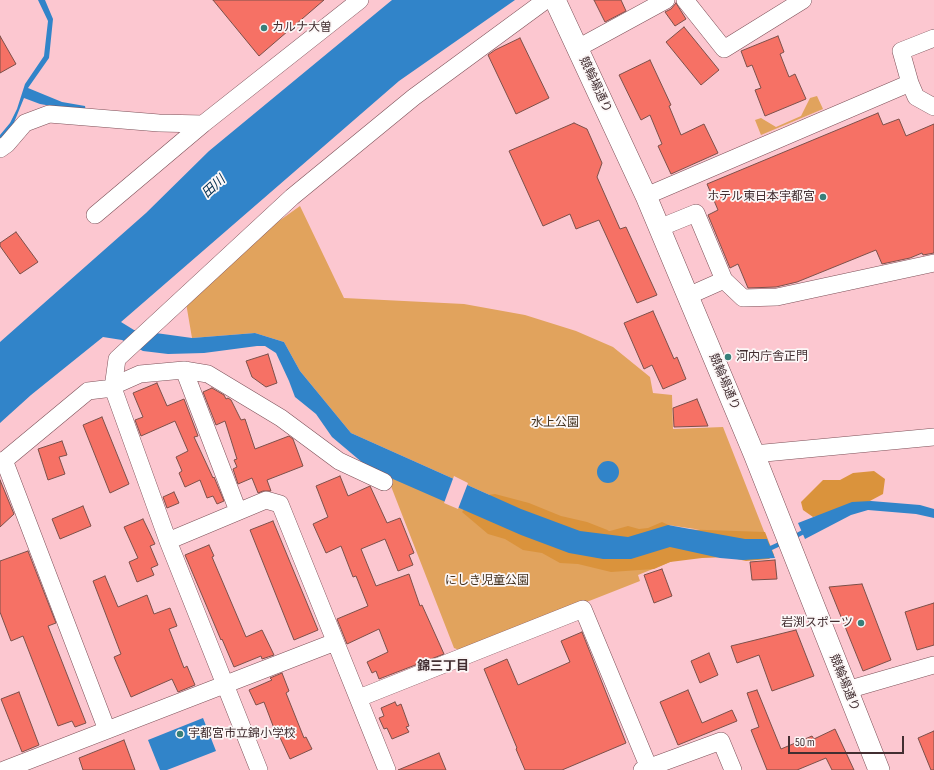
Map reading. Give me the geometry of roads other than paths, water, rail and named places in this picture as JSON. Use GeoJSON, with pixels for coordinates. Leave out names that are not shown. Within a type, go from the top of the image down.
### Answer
{"type":"FeatureCollection","features":[{"type":"Feature","properties":{"kind":"main road","name":"競輪場通り"},"geometry":{"type":"LineString","coordinates":[[555,0],[660,228],[754,454],[879,770]]}},
{"type":"Feature","properties":{"kind":"street"},"geometry":{"type":"LineString","coordinates":[[95,215],[203,124],[360,0]]}},
{"type":"Feature","properties":{"kind":"street"},"geometry":{"type":"LineString","coordinates":[[259,770],[168,541],[113,387],[117,360],[292,197],[414,97],[546,0]]}},
{"type":"Feature","properties":{"kind":"street"},"geometry":{"type":"LineString","coordinates":[[578,48],[666,0]]}},
{"type":"Feature","properties":{"kind":"street"},"geometry":{"type":"LineString","coordinates":[[685,0],[724,49],[803,0]]}},
{"type":"Feature","properties":{"kind":"street"},"geometry":{"type":"LineString","coordinates":[[934,38],[901,51],[910,83],[916,97],[934,107]]}},
{"type":"Feature","properties":{"kind":"street"},"geometry":{"type":"LineString","coordinates":[[646,196],[910,83]]}},
{"type":"Feature","properties":{"kind":"street"},"geometry":{"type":"LineString","coordinates":[[0,148],[7,144],[25,123],[49,114],[159,123],[203,124]]}},
{"type":"Feature","properties":{"kind":"street"},"geometry":{"type":"LineString","coordinates":[[660,228],[696,213],[724,280],[743,298],[777,297],[934,263]]}},
{"type":"Feature","properties":{"kind":"street"},"geometry":{"type":"LineString","coordinates":[[688,296],[724,280]]}},
{"type":"Feature","properties":{"kind":"street"},"geometry":{"type":"LineString","coordinates":[[184,370],[238,511]]}},
{"type":"Feature","properties":{"kind":"street"},"geometry":{"type":"LineString","coordinates":[[107,730],[2,462],[88,391],[113,387],[140,374],[184,370],[208,374],[281,418],[339,461],[384,482]]}},
{"type":"Feature","properties":{"kind":"street"},"geometry":{"type":"LineString","coordinates":[[754,454],[934,437]]}},
{"type":"Feature","properties":{"kind":"street"},"geometry":{"type":"LineString","coordinates":[[168,541],[266,500],[280,504],[359,698],[386,770]]}},
{"type":"Feature","properties":{"kind":"street"},"geometry":{"type":"LineString","coordinates":[[359,698],[583,609],[645,769],[722,741],[733,770]]}},
{"type":"Feature","properties":{"kind":"street"},"geometry":{"type":"LineString","coordinates":[[4,770],[335,642]]}},
{"type":"Feature","properties":{"kind":"street"},"geometry":{"type":"LineString","coordinates":[[847,690],[934,665]]}},
{"type":"Feature","properties":{"kind":"street"},"geometry":{"type":"LineString","coordinates":[[0,766],[1,770]]}},
{"type":"Feature","properties":{"kind":"water"},"geometry":{"type":"Polygon","coordinates":[[[38,0],[45,0],[53,19],[49,58],[28,88],[62,102],[85,106],[86,112],[40,104],[24,98],[13,125],[0,140],[0,135],[10,123],[17,109],[25,84],[44,56],[48,21],[38,0]]]}},
{"type":"Feature","properties":{"kind":"water","name":"田川"},"geometry":{"type":"Polygon","coordinates":[[[392,0],[515,0],[399,81],[121,322],[134,330],[192,338],[255,333],[284,342],[300,371],[351,433],[521,509],[580,531],[628,537],[668,525],[745,539],[767,539],[775,558],[743,560],[720,558],[670,547],[631,559],[603,559],[569,553],[521,535],[370,469],[332,437],[316,414],[295,397],[276,353],[265,346],[204,353],[168,354],[143,351],[122,340],[103,337],[31,395],[0,423],[0,342],[146,213],[209,151],[392,0]]]}},
{"type":"Feature","properties":{"kind":"water"},"geometry":{"type":"Polygon","coordinates":[[[608,461],[616,464],[619,472],[616,480],[608,483],[600,480],[597,472],[600,464],[608,461]]]}},
{"type":"Feature","properties":{"kind":"water"},"geometry":{"type":"Polygon","coordinates":[[[871,501],[920,505],[934,509],[934,518],[916,514],[868,510],[851,515],[805,539],[798,523],[852,502],[871,501]]]}},
{"type":"Feature","properties":{"kind":"water"},"geometry":{"type":"Polygon","coordinates":[[[203,718],[216,751],[167,770],[160,770],[148,740],[203,718]]]}},
{"type":"Feature","properties":{"kind":"waterway"},"geometry":{"type":"LineString","coordinates":[[792,538],[807,530]]}},
{"type":"Feature","properties":{"kind":"waterway"},"geometry":{"type":"LineString","coordinates":[[767,549],[784,542]]}},
{"type":"Feature","properties":{"kind":"place","name":"カルナ大曽"},"geometry":{"type":"Point","coordinates":[264,28]}},
{"type":"Feature","properties":{"kind":"place","name":"ホテル東日本宇都宮"},"geometry":{"type":"Point","coordinates":[823,197]}},
{"type":"Feature","properties":{"kind":"place","name":"河内庁舎正門"},"geometry":{"type":"Point","coordinates":[728,357]}},
{"type":"Feature","properties":{"kind":"place","name":"岩渕スポーツ"},"geometry":{"type":"Point","coordinates":[861,623]}},
{"type":"Feature","properties":{"kind":"place","name":"宇都宮市立錦小学校"},"geometry":{"type":"Point","coordinates":[180,734]}},
{"type":"Feature","properties":{"kind":"district","name":"錦三丁目"},"geometry":{"type":"Point","coordinates":[443,667]}},
{"type":"Feature","properties":{"kind":"park label","name":"水上公園"},"geometry":{"type":"Point","coordinates":[555,423]}},
{"type":"Feature","properties":{"kind":"park label","name":"にしき児童公園"},"geometry":{"type":"Point","coordinates":[487,581]}}]}
